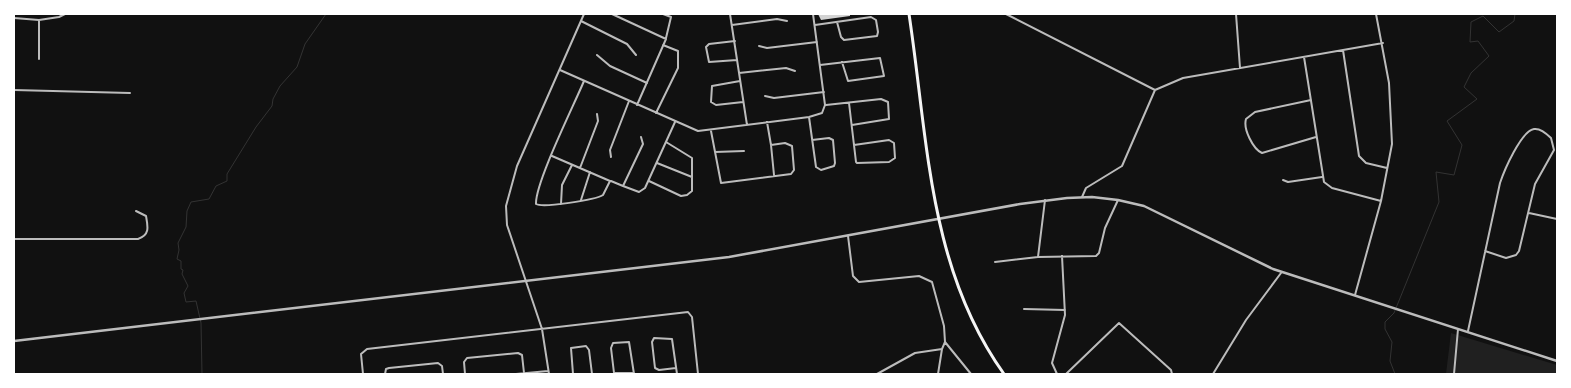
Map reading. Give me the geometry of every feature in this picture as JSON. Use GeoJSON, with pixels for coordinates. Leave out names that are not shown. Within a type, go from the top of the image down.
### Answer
{"type":"FeatureCollection","features":[{"type":"Feature","properties":{"kind":"main road"},"geometry":{"type":"LineString","coordinates":[[910,14],[938,220],[950,266],[960,295],[983,342],[1004,374]]}},
{"type":"Feature","properties":{"kind":"street"},"geometry":{"type":"LineString","coordinates":[[14,18],[39,20],[66,14]]}},
{"type":"Feature","properties":{"kind":"street"},"geometry":{"type":"LineString","coordinates":[[549,374],[542,329],[507,225],[506,206],[517,166],[584,14]]}},
{"type":"Feature","properties":{"kind":"street"},"geometry":{"type":"LineString","coordinates":[[613,14],[666,39]]}},
{"type":"Feature","properties":{"kind":"street"},"geometry":{"type":"LineString","coordinates":[[637,105],[666,39],[671,18],[663,14]]}},
{"type":"Feature","properties":{"kind":"street"},"geometry":{"type":"LineString","coordinates":[[730,14],[747,125]]}},
{"type":"Feature","properties":{"kind":"street"},"geometry":{"type":"LineString","coordinates":[[560,70],[698,131],[809,117],[822,112],[825,105],[813,14]]}},
{"type":"Feature","properties":{"kind":"street"},"geometry":{"type":"LineString","coordinates":[[1006,14],[1155,90]]}},
{"type":"Feature","properties":{"kind":"street"},"geometry":{"type":"LineString","coordinates":[[1236,14],[1240,68]]}},
{"type":"Feature","properties":{"kind":"street"},"geometry":{"type":"LineString","coordinates":[[1354,296],[1381,201],[1392,144],[1393,125],[1383,43],[1376,14]]}},
{"type":"Feature","properties":{"kind":"street"},"geometry":{"type":"LineString","coordinates":[[815,25],[871,17],[876,20],[877,36],[844,40],[841,37],[838,22]]}},
{"type":"Feature","properties":{"kind":"street"},"geometry":{"type":"LineString","coordinates":[[732,25],[777,19],[787,21]]}},
{"type":"Feature","properties":{"kind":"street"},"geometry":{"type":"LineString","coordinates":[[39,20],[39,59]]}},
{"type":"Feature","properties":{"kind":"street"},"geometry":{"type":"LineString","coordinates":[[581,21],[628,44],[636,55]]}},
{"type":"Feature","properties":{"kind":"street"},"geometry":{"type":"LineString","coordinates":[[734,40],[707,44],[707,61],[711,63],[737,60]]}},
{"type":"Feature","properties":{"kind":"street"},"geometry":{"type":"LineString","coordinates":[[758,46],[767,48],[817,42]]}},
{"type":"Feature","properties":{"kind":"street"},"geometry":{"type":"LineString","coordinates":[[1082,197],[1086,188],[1122,166],[1155,90],[1182,78],[1383,43]]}},
{"type":"Feature","properties":{"kind":"street"},"geometry":{"type":"LineString","coordinates":[[656,114],[679,62],[678,51],[663,45]]}},
{"type":"Feature","properties":{"kind":"street"},"geometry":{"type":"LineString","coordinates":[[1343,50],[1359,156],[1366,163],[1387,168]]}},
{"type":"Feature","properties":{"kind":"street"},"geometry":{"type":"LineString","coordinates":[[597,55],[610,66],[647,83]]}},
{"type":"Feature","properties":{"kind":"street"},"geometry":{"type":"LineString","coordinates":[[1304,57],[1324,182],[1332,188],[1381,201]]}},
{"type":"Feature","properties":{"kind":"street"},"geometry":{"type":"LineString","coordinates":[[820,65],[842,62],[880,58],[884,76],[848,81],[842,62]]}},
{"type":"Feature","properties":{"kind":"street"},"geometry":{"type":"LineString","coordinates":[[739,73],[786,68],[795,71]]}},
{"type":"Feature","properties":{"kind":"street"},"geometry":{"type":"LineString","coordinates":[[584,81],[552,156],[538,192],[536,204],[540,206],[561,204],[601,196],[610,181]]}},
{"type":"Feature","properties":{"kind":"street"},"geometry":{"type":"LineString","coordinates":[[740,82],[712,86],[711,102],[716,105],[744,102]]}},
{"type":"Feature","properties":{"kind":"street"},"geometry":{"type":"LineString","coordinates":[[14,90],[130,93]]}},
{"type":"Feature","properties":{"kind":"street"},"geometry":{"type":"LineString","coordinates":[[765,96],[774,98],[824,92]]}},
{"type":"Feature","properties":{"kind":"street"},"geometry":{"type":"LineString","coordinates":[[825,105],[881,99],[888,102],[889,119],[852,125]]}},
{"type":"Feature","properties":{"kind":"street"},"geometry":{"type":"LineString","coordinates":[[1311,100],[1255,112],[1248,115],[1245,127],[1256,150],[1262,153],[1316,137]]}},
{"type":"Feature","properties":{"kind":"street"},"geometry":{"type":"LineString","coordinates":[[611,157],[610,150],[630,101]]}},
{"type":"Feature","properties":{"kind":"street"},"geometry":{"type":"LineString","coordinates":[[850,103],[854,145],[858,164],[890,162],[895,158],[894,143],[889,140],[854,145]]}},
{"type":"Feature","properties":{"kind":"street"},"geometry":{"type":"LineString","coordinates":[[579,168],[598,121],[597,114]]}},
{"type":"Feature","properties":{"kind":"street"},"geometry":{"type":"LineString","coordinates":[[809,117],[812,140],[817,168],[834,166],[833,140],[829,138],[812,140]]}},
{"type":"Feature","properties":{"kind":"street"},"geometry":{"type":"LineString","coordinates":[[552,156],[639,192],[645,188],[649,181],[675,122]]}},
{"type":"Feature","properties":{"kind":"street"},"geometry":{"type":"LineString","coordinates":[[767,122],[774,176]]}},
{"type":"Feature","properties":{"kind":"street"},"geometry":{"type":"LineString","coordinates":[[1468,331],[1485,252],[1503,174],[1526,134],[1538,129],[1551,138],[1554,150],[1535,184],[1522,245],[1516,255],[1506,258],[1485,252]]}},
{"type":"Feature","properties":{"kind":"street"},"geometry":{"type":"LineString","coordinates":[[711,130],[719,179],[722,183],[793,173],[792,148],[785,143],[770,145]]}},
{"type":"Feature","properties":{"kind":"street"},"geometry":{"type":"LineString","coordinates":[[623,186],[643,144],[641,137]]}},
{"type":"Feature","properties":{"kind":"street"},"geometry":{"type":"LineString","coordinates":[[649,181],[685,196],[692,191],[691,156],[666,142]]}},
{"type":"Feature","properties":{"kind":"street"},"geometry":{"type":"LineString","coordinates":[[715,152],[744,151]]}},
{"type":"Feature","properties":{"kind":"street"},"geometry":{"type":"LineString","coordinates":[[657,163],[693,177]]}},
{"type":"Feature","properties":{"kind":"street"},"geometry":{"type":"LineString","coordinates":[[561,204],[561,188],[572,165]]}},
{"type":"Feature","properties":{"kind":"street"},"geometry":{"type":"LineString","coordinates":[[581,200],[590,172]]}},
{"type":"Feature","properties":{"kind":"street"},"geometry":{"type":"LineString","coordinates":[[1283,180],[1288,182],[1322,177]]}},
{"type":"Feature","properties":{"kind":"street"},"geometry":{"type":"LineString","coordinates":[[14,341],[729,257],[1045,200],[1082,197],[1118,200],[1156,210],[1282,271],[1354,296],[1396,307],[1557,360]]}},
{"type":"Feature","properties":{"kind":"street"},"geometry":{"type":"LineString","coordinates":[[1038,256],[1045,200]]}},
{"type":"Feature","properties":{"kind":"street"},"geometry":{"type":"LineString","coordinates":[[995,262],[1038,256],[1096,256],[1099,253],[1105,228],[1118,200]]}},
{"type":"Feature","properties":{"kind":"street"},"geometry":{"type":"LineString","coordinates":[[14,239],[138,239],[146,235],[148,230],[146,216],[136,211]]}},
{"type":"Feature","properties":{"kind":"street"},"geometry":{"type":"LineString","coordinates":[[1529,213],[1557,219]]}},
{"type":"Feature","properties":{"kind":"street"},"geometry":{"type":"LineString","coordinates":[[848,236],[853,276],[859,282],[919,276],[932,282],[944,326],[945,342],[938,374]]}},
{"type":"Feature","properties":{"kind":"street"},"geometry":{"type":"LineString","coordinates":[[1057,374],[1053,367],[1052,359],[1065,310],[1062,256]]}},
{"type":"Feature","properties":{"kind":"street"},"geometry":{"type":"LineString","coordinates":[[1213,374],[1246,320],[1282,271]]}},
{"type":"Feature","properties":{"kind":"street"},"geometry":{"type":"LineString","coordinates":[[1024,310],[1065,310]]}},
{"type":"Feature","properties":{"kind":"street"},"geometry":{"type":"LineString","coordinates":[[364,374],[361,354],[367,349],[688,312],[692,318],[698,374]]}},
{"type":"Feature","properties":{"kind":"street"},"geometry":{"type":"LineString","coordinates":[[1066,374],[1119,323],[1171,370],[1172,374]]}},
{"type":"Feature","properties":{"kind":"street"},"geometry":{"type":"LineString","coordinates":[[1454,374],[1458,328]]}},
{"type":"Feature","properties":{"kind":"street"},"geometry":{"type":"LineString","coordinates":[[676,368],[659,370],[655,368],[652,342],[654,338],[672,339],[677,374]]}},
{"type":"Feature","properties":{"kind":"street"},"geometry":{"type":"LineString","coordinates":[[629,342],[634,373],[614,373],[611,348],[613,343],[629,342]]}},
{"type":"Feature","properties":{"kind":"street"},"geometry":{"type":"LineString","coordinates":[[945,342],[971,374]]}},
{"type":"Feature","properties":{"kind":"street"},"geometry":{"type":"LineString","coordinates":[[572,374],[571,348],[586,346],[589,350],[592,374]]}},
{"type":"Feature","properties":{"kind":"street"},"geometry":{"type":"LineString","coordinates":[[877,374],[915,352],[942,350]]}},
{"type":"Feature","properties":{"kind":"street"},"geometry":{"type":"LineString","coordinates":[[465,374],[464,362],[467,358],[518,353],[522,355],[524,373]]}},
{"type":"Feature","properties":{"kind":"street"},"geometry":{"type":"LineString","coordinates":[[385,374],[386,369],[389,368],[438,363],[442,366],[443,374]]}},
{"type":"Feature","properties":{"kind":"street"},"geometry":{"type":"LineString","coordinates":[[886,369],[888,374]]}},
{"type":"Feature","properties":{"kind":"street"},"geometry":{"type":"LineString","coordinates":[[516,374],[548,371]]}},
{"type":"Feature","properties":{"kind":"shaded area"},"geometry":{"type":"Polygon","coordinates":[[[1451,333],[1557,365],[1557,374],[1446,374],[1451,333]]]}},
{"type":"Feature","properties":{"kind":"building"},"geometry":{"type":"Polygon","coordinates":[[[818,14],[850,14],[850,16],[821,20],[818,14]]]}},
{"type":"Feature","properties":{"kind":"waterway"},"geometry":{"type":"LineString","coordinates":[[202,374],[201,323],[196,301],[186,302],[184,293],[188,286],[182,274],[181,261],[177,259],[178,243],[186,227],[187,211],[191,202],[209,199],[216,186],[227,181],[227,174],[256,127],[272,106],[273,99],[280,86],[297,67],[305,44],[326,14]]}},
{"type":"Feature","properties":{"kind":"waterway"},"geometry":{"type":"LineString","coordinates":[[1395,374],[1390,361],[1392,342],[1385,329],[1385,322],[1394,313],[1439,202],[1436,172],[1454,175],[1462,145],[1447,121],[1477,99],[1464,87],[1471,73],[1489,56],[1478,41],[1470,42],[1471,22],[1483,16],[1499,32],[1514,21],[1515,14]]}}]}
